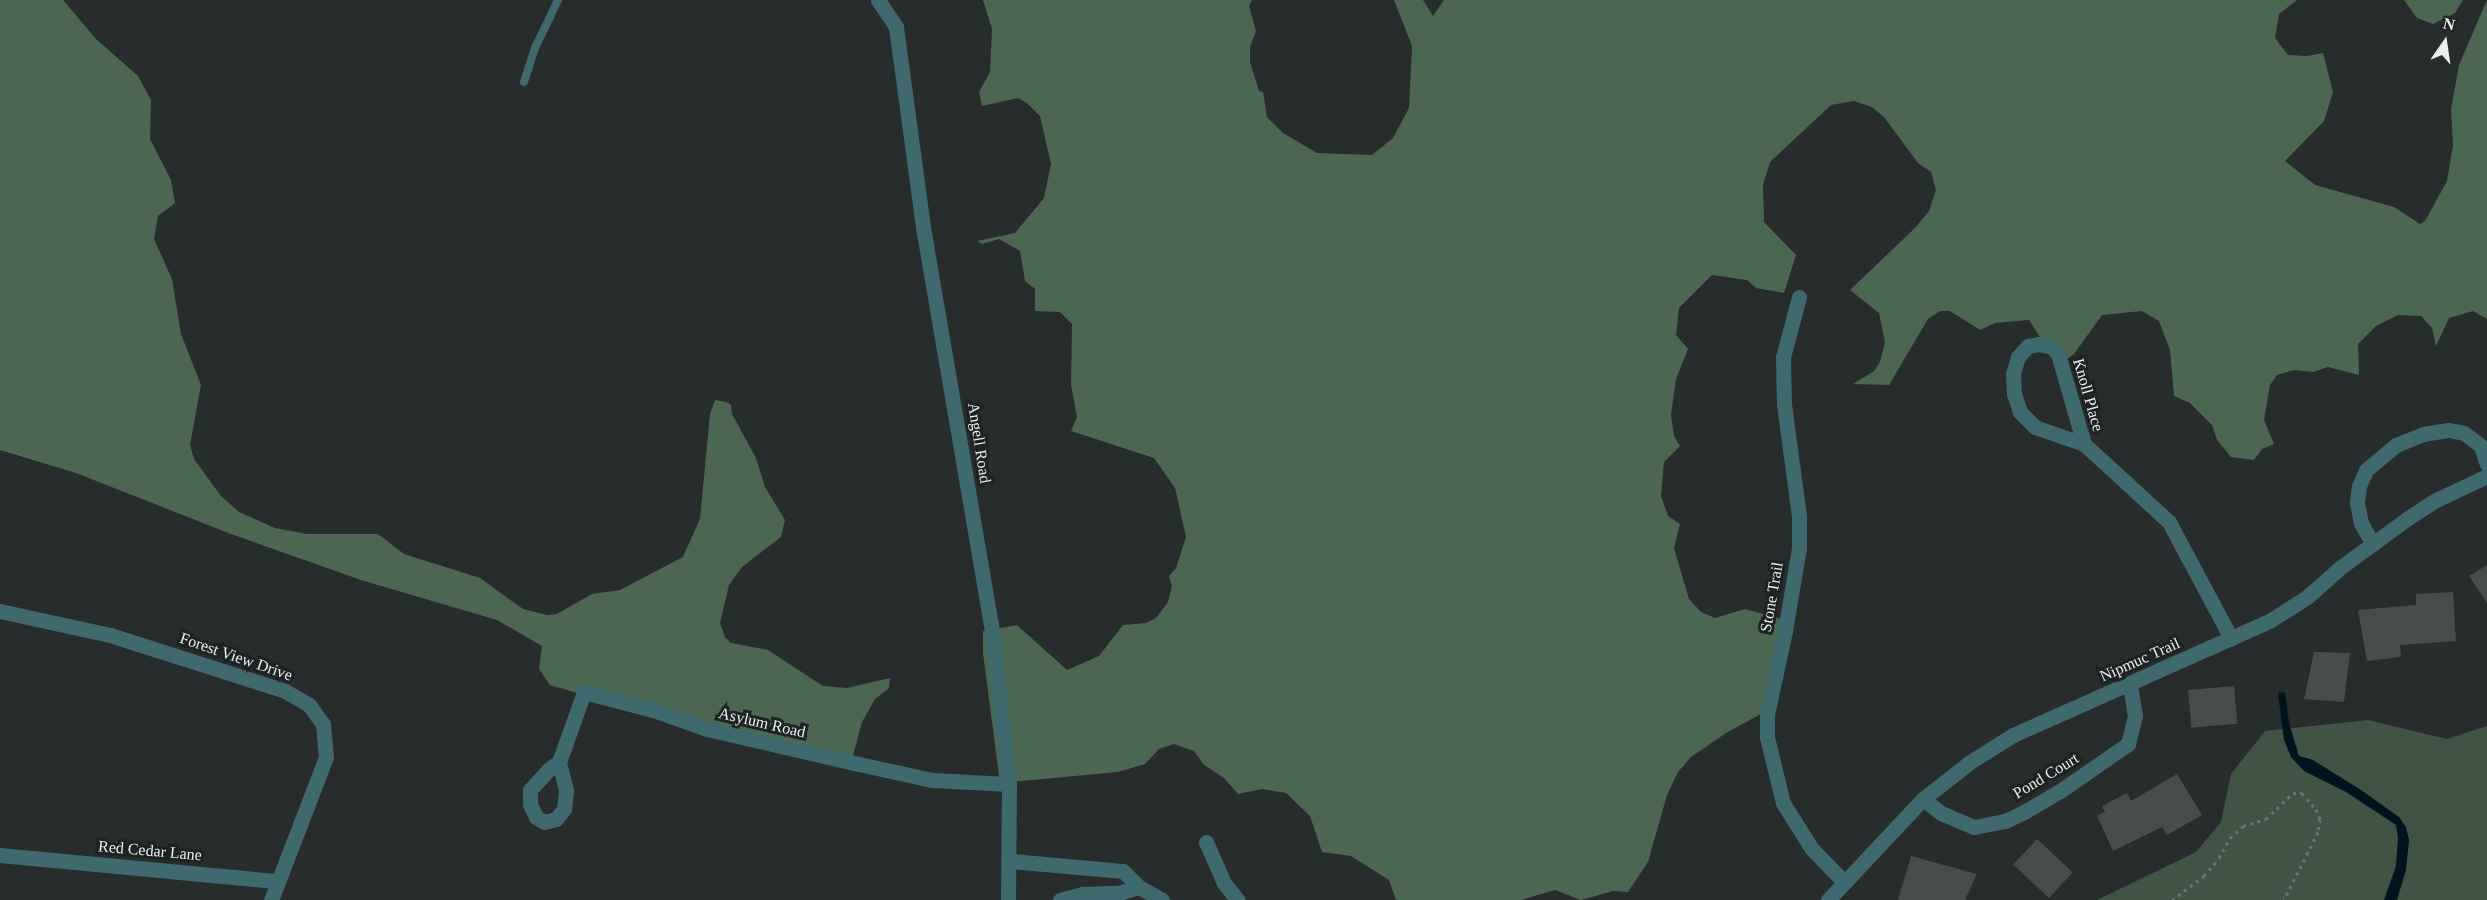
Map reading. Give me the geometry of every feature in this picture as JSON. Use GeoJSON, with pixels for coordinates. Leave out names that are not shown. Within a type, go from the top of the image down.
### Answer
{"type":"FeatureCollection","features":[{"type":"Feature","properties":{"kind":"street","name":"Angell Road"},"geometry":{"type":"LineString","coordinates":[[878,0],[896,27],[924,233],[991,623],[1009,784],[1011,861],[1008,900]]}},
{"type":"Feature","properties":{"kind":"street","name":"Stone Trail"},"geometry":{"type":"LineString","coordinates":[[1799,297],[1783,357],[1784,404],[1799,516],[1799,548],[1785,631],[1767,714],[1767,737],[1783,803],[1812,849],[1844,882]]}},
{"type":"Feature","properties":{"kind":"street","name":"Knoll Place"},"geometry":{"type":"LineString","coordinates":[[2084,444],[2058,354],[2052,347],[2039,344],[2028,346],[2018,357],[2013,374],[2014,394],[2020,412],[2036,426],[2084,444],[2169,522],[2231,638]]}},
{"type":"Feature","properties":{"kind":"street"},"geometry":{"type":"LineString","coordinates":[[2373,544],[2361,523],[2357,502],[2359,486],[2366,470],[2396,445],[2423,434],[2449,430],[2464,433],[2481,446],[2487,464]]}},
{"type":"Feature","properties":{"kind":"street","name":"Nipmuc Trail"},"geometry":{"type":"LineString","coordinates":[[1828,900],[1923,800],[1970,762],[2013,735],[2271,620],[2307,597],[2340,567],[2434,501],[2487,476]]}},
{"type":"Feature","properties":{"kind":"street","name":"Forest View Drive"},"geometry":{"type":"LineString","coordinates":[[0,611],[110,635],[285,691],[309,705],[322,724],[326,757],[277,881]]}},
{"type":"Feature","properties":{"kind":"street","name":"Pond Court"},"geometry":{"type":"LineString","coordinates":[[1923,800],[1949,818],[1974,826],[2005,821],[2024,812],[2060,791],[2128,744],[2135,716],[2130,684]]}},
{"type":"Feature","properties":{"kind":"street","name":"Asylum Road"},"geometry":{"type":"LineString","coordinates":[[559,762],[584,692],[653,710],[707,729],[932,780],[1009,784]]}},
{"type":"Feature","properties":{"kind":"street"},"geometry":{"type":"LineString","coordinates":[[1206,842],[1224,883],[1238,900]]}},
{"type":"Feature","properties":{"kind":"street","name":"Red Cedar Lane"},"geometry":{"type":"LineString","coordinates":[[0,855],[277,881]]}},
{"type":"Feature","properties":{"kind":"street"},"geometry":{"type":"LineString","coordinates":[[1011,861],[1123,871],[1138,887],[1162,900]]}},
{"type":"Feature","properties":{"kind":"street"},"geometry":{"type":"LineString","coordinates":[[271,900],[277,881]]}},
{"type":"Feature","properties":{"kind":"street"},"geometry":{"type":"LineString","coordinates":[[1060,900],[1083,894],[1119,893],[1138,887]]}},
{"type":"Feature","properties":{"kind":"lane"},"geometry":{"type":"LineString","coordinates":[[524,82],[539,37],[558,0]]}},
{"type":"Feature","properties":{"kind":"path"},"geometry":{"type":"LineString","coordinates":[[2172,900],[2204,876],[2219,858],[2230,837],[2243,826],[2266,819],[2293,793],[2302,793],[2316,809],[2320,819],[2318,832],[2284,900]]}},
{"type":"Feature","properties":{"kind":"green space"},"geometry":{"type":"Polygon","coordinates":[[[0,0],[63,0],[96,39],[138,76],[151,100],[150,139],[171,180],[175,203],[158,216],[154,239],[172,279],[181,334],[201,385],[190,445],[194,459],[221,496],[239,512],[275,528],[307,534],[378,534],[404,554],[480,578],[523,609],[547,615],[557,614],[592,594],[620,590],[683,557],[700,519],[710,414],[715,400],[726,402],[731,405],[732,414],[756,458],[765,487],[785,520],[781,537],[742,567],[729,585],[720,623],[725,637],[731,643],[768,650],[823,686],[847,688],[890,678],[889,688],[875,699],[862,722],[851,763],[721,735],[550,685],[539,669],[542,646],[497,620],[361,580],[231,534],[76,473],[0,450],[0,0]]]}},
{"type":"Feature","properties":{"kind":"green space"},"geometry":{"type":"Polygon","coordinates":[[[983,0],[1252,0],[1249,6],[1256,31],[1250,47],[1250,62],[1259,91],[1263,92],[1267,117],[1283,133],[1317,153],[1372,155],[1393,138],[1409,108],[1412,46],[1394,0],[1423,0],[1433,16],[1444,0],[2297,0],[2279,14],[2275,38],[2288,55],[2307,56],[2323,53],[2333,92],[2324,121],[2285,161],[2315,185],[2394,207],[2420,224],[2425,221],[2447,181],[2453,145],[2451,109],[2459,65],[2487,0],[2487,319],[2473,311],[2449,318],[2436,346],[2432,328],[2421,316],[2398,315],[2376,326],[2358,344],[2359,375],[2328,367],[2313,372],[2294,370],[2277,375],[2270,385],[2264,420],[2274,444],[2262,449],[2254,460],[2231,457],[2217,440],[2212,425],[2190,403],[2174,396],[2170,350],[2159,321],[2142,311],[2102,315],[2074,354],[2058,365],[2029,320],[1995,323],[1980,330],[1950,311],[1940,311],[1928,319],[1889,385],[1853,384],[1874,371],[1880,362],[1885,342],[1879,313],[1850,290],[1915,228],[1929,211],[1936,190],[1931,172],[1918,163],[1884,117],[1872,107],[1854,101],[1831,105],[1770,162],[1763,185],[1764,222],[1796,255],[1784,293],[1756,288],[1747,280],[1712,275],[1679,308],[1676,335],[1688,349],[1676,379],[1671,415],[1674,436],[1680,446],[1664,462],[1661,496],[1668,516],[1680,524],[1674,548],[1689,599],[1701,612],[1715,618],[1745,609],[1781,619],[1761,714],[1726,733],[1691,757],[1678,772],[1667,795],[1648,862],[1628,892],[1613,891],[1581,900],[1555,890],[1521,900],[1396,900],[1389,880],[1351,856],[1322,852],[1310,816],[1286,793],[1262,789],[1238,794],[1224,778],[1204,765],[1194,751],[1174,744],[1159,749],[1145,764],[1118,772],[1000,783],[983,653],[983,631],[1017,625],[1067,670],[1099,656],[1123,625],[1146,623],[1156,618],[1168,602],[1172,586],[1169,576],[1176,568],[1186,537],[1175,488],[1154,458],[1071,431],[1077,417],[1071,385],[1072,324],[1060,312],[1035,311],[1035,289],[1025,281],[1020,251],[999,239],[982,244],[977,241],[1015,233],[1044,198],[1051,164],[1040,116],[1027,103],[1018,98],[982,106],[979,92],[990,72],[992,29],[983,0]]]}},
{"type":"Feature","properties":{"kind":"green space"},"geometry":{"type":"Polygon","coordinates":[[[2404,0],[2463,0],[2455,13],[2433,24],[2417,18],[2404,0]]]}},
{"type":"Feature","properties":{"kind":"green space"},"geometry":{"type":"Polygon","coordinates":[[[2368,720],[2447,739],[2487,726],[2487,900],[2097,900],[2196,852],[2221,822],[2231,774],[2265,731],[2368,720]]]}},
{"type":"Feature","properties":{"kind":"water"},"geometry":{"type":"Polygon","coordinates":[[[2285,692],[2289,723],[2299,756],[2313,760],[2361,790],[2399,817],[2406,827],[2409,840],[2406,870],[2397,900],[2384,900],[2396,866],[2398,837],[2396,825],[2346,792],[2304,771],[2291,757],[2284,740],[2278,693],[2285,692]]]}},
{"type":"Feature","properties":{"kind":"building"},"geometry":{"type":"Polygon","coordinates":[[[2487,565],[2487,603],[2469,576],[2487,565]]]}},
{"type":"Feature","properties":{"kind":"building"},"geometry":{"type":"Polygon","coordinates":[[[2453,592],[2456,641],[2400,645],[2401,657],[2367,661],[2358,610],[2416,605],[2416,594],[2453,592]]]}},
{"type":"Feature","properties":{"kind":"building"},"geometry":{"type":"Polygon","coordinates":[[[2314,652],[2350,653],[2344,702],[2304,699],[2314,652]]]}},
{"type":"Feature","properties":{"kind":"building"},"geometry":{"type":"Polygon","coordinates":[[[2234,686],[2237,724],[2191,728],[2188,690],[2234,686]]]}},
{"type":"Feature","properties":{"kind":"building"},"geometry":{"type":"Polygon","coordinates":[[[2177,774],[2202,815],[2167,835],[2162,827],[2113,851],[2097,816],[2105,812],[2102,806],[2127,793],[2131,801],[2177,774]]]}},
{"type":"Feature","properties":{"kind":"building"},"geometry":{"type":"Polygon","coordinates":[[[2037,839],[2073,872],[2049,898],[2013,865],[2037,839]]]}},
{"type":"Feature","properties":{"kind":"building"},"geometry":{"type":"Polygon","coordinates":[[[1911,856],[1977,874],[1965,900],[1898,900],[1911,856]]]}}]}
